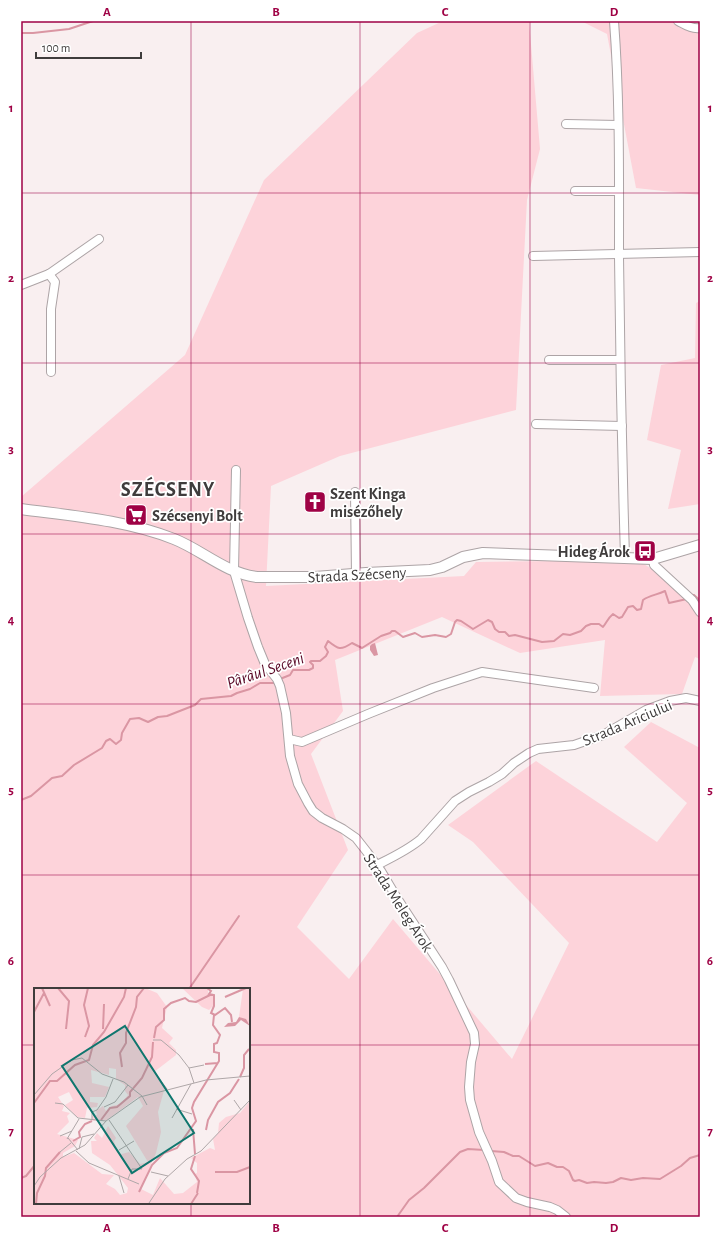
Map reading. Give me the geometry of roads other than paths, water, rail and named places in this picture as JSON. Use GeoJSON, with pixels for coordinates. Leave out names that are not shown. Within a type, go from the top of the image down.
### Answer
{"type":"FeatureCollection","features":[{"type":"Feature","properties":{"kind":"street"},"geometry":{"type":"LineString","coordinates":[[614,21],[617,55],[620,360],[626,557]]}},
{"type":"Feature","properties":{"kind":"street"},"geometry":{"type":"LineString","coordinates":[[678,21],[688,27],[695,29],[700,28]]}},
{"type":"Feature","properties":{"kind":"street"},"geometry":{"type":"LineString","coordinates":[[566,124],[618,125]]}},
{"type":"Feature","properties":{"kind":"street"},"geometry":{"type":"LineString","coordinates":[[575,191],[619,191]]}},
{"type":"Feature","properties":{"kind":"street"},"geometry":{"type":"LineString","coordinates":[[21,285],[49,274],[99,239]]}},
{"type":"Feature","properties":{"kind":"street"},"geometry":{"type":"LineString","coordinates":[[533,256],[700,252]]}},
{"type":"Feature","properties":{"kind":"street"},"geometry":{"type":"LineString","coordinates":[[49,274],[55,282],[52,309],[51,372]]}},
{"type":"Feature","properties":{"kind":"street"},"geometry":{"type":"LineString","coordinates":[[549,360],[620,360]]}},
{"type":"Feature","properties":{"kind":"street"},"geometry":{"type":"LineString","coordinates":[[536,424],[622,426]]}},
{"type":"Feature","properties":{"kind":"street","name":"Strada Meleg Árok"},"geometry":{"type":"LineString","coordinates":[[236,470],[234,571],[258,647],[265,664],[278,681],[284,700],[290,756],[296,779],[313,811],[356,838],[377,865],[442,967],[474,1033],[475,1044],[471,1062],[469,1087],[473,1114],[499,1182],[516,1198],[526,1202],[550,1207],[566,1217]]}},
{"type":"Feature","properties":{"kind":"street"},"geometry":{"type":"LineString","coordinates":[[355,492],[356,574]]}},
{"type":"Feature","properties":{"kind":"street","name":"Strada Szécseny"},"geometry":{"type":"LineString","coordinates":[[21,509],[105,520],[138,528],[174,539],[234,571],[248,576],[257,577],[315,577],[430,570],[442,567],[463,557],[483,553],[653,559],[700,545]]}},
{"type":"Feature","properties":{"kind":"street"},"geometry":{"type":"LineString","coordinates":[[653,559],[654,565],[689,597],[700,612]]}},
{"type":"Feature","properties":{"kind":"street"},"geometry":{"type":"LineString","coordinates":[[289,739],[302,742],[426,691],[482,672],[594,688]]}},
{"type":"Feature","properties":{"kind":"street","name":"Strada Ariciului"},"geometry":{"type":"LineString","coordinates":[[377,865],[416,844],[455,801],[468,792],[489,782],[524,756],[538,749],[574,745],[603,735],[646,710],[670,702],[686,698],[700,701]]}},
{"type":"Feature","properties":{"kind":"waterway"},"geometry":{"type":"LineString","coordinates":[[21,33],[69,29],[93,21]]}},
{"type":"Feature","properties":{"kind":"waterway","name":"Pârâul Seceni"},"geometry":{"type":"LineString","coordinates":[[280,679],[290,675],[293,670],[309,670],[313,668],[313,665],[310,662],[320,661],[326,656],[328,652],[325,647],[328,641],[339,648],[345,647],[352,643],[362,648],[392,631],[395,631],[403,637],[415,633],[422,637],[435,635],[446,637],[451,634],[457,620],[473,629],[488,620],[492,622],[495,629],[499,632],[505,632],[509,636],[515,635],[542,642],[554,641],[563,634],[570,635],[581,631],[586,626],[591,624],[599,624],[603,627],[613,614],[619,618],[622,617],[628,607],[633,606],[637,610],[641,609],[643,600],[665,591],[669,603],[687,599]]}},
{"type":"Feature","properties":{"kind":"waterway","name":"Pârâul Seceni"},"geometry":{"type":"LineString","coordinates":[[690,595],[694,595],[700,601]]}},
{"type":"Feature","properties":{"kind":"waterway","name":"Pârâul Seceni"},"geometry":{"type":"LineString","coordinates":[[21,800],[31,796],[52,778],[62,776],[74,765],[102,748],[106,741],[110,739],[116,744],[121,740],[122,733],[130,719],[139,718],[148,722],[158,717],[167,716],[195,705],[201,699],[231,696],[250,689],[260,683],[276,682]]}},
{"type":"Feature","properties":{"kind":"waterway"},"geometry":{"type":"LineString","coordinates":[[190,988],[239,916]]}},
{"type":"Feature","properties":{"kind":"waterway"},"geometry":{"type":"LineString","coordinates":[[397,1217],[409,1200],[424,1188],[460,1152],[468,1149],[484,1150]]}},
{"type":"Feature","properties":{"kind":"waterway"},"geometry":{"type":"LineString","coordinates":[[491,1151],[504,1152],[513,1156],[519,1156],[535,1166],[548,1163],[557,1167],[563,1167],[569,1171],[573,1180],[579,1180],[587,1183],[613,1182],[621,1178],[631,1180],[643,1178],[660,1179],[681,1166],[690,1158],[700,1155]]}},
{"type":"Feature","properties":{"kind":"waterway"},"geometry":{"type":"LineString","coordinates":[[21,1178],[26,1176],[34,1166]]}},
{"type":"Feature","properties":{"kind":"place","name":"Szent Kinga misézőhely"},"geometry":{"type":"Point","coordinates":[315,502]}},
{"type":"Feature","properties":{"kind":"place","name":"Szécsenyi Bolt"},"geometry":{"type":"Point","coordinates":[136,515]}},
{"type":"Feature","properties":{"kind":"place","name":"Hideg Árok"},"geometry":{"type":"Point","coordinates":[645,551]}},
{"type":"Feature","properties":{"kind":"district","name":"SZÉCSENY"},"geometry":{"type":"Point","coordinates":[168,489]}}]}
